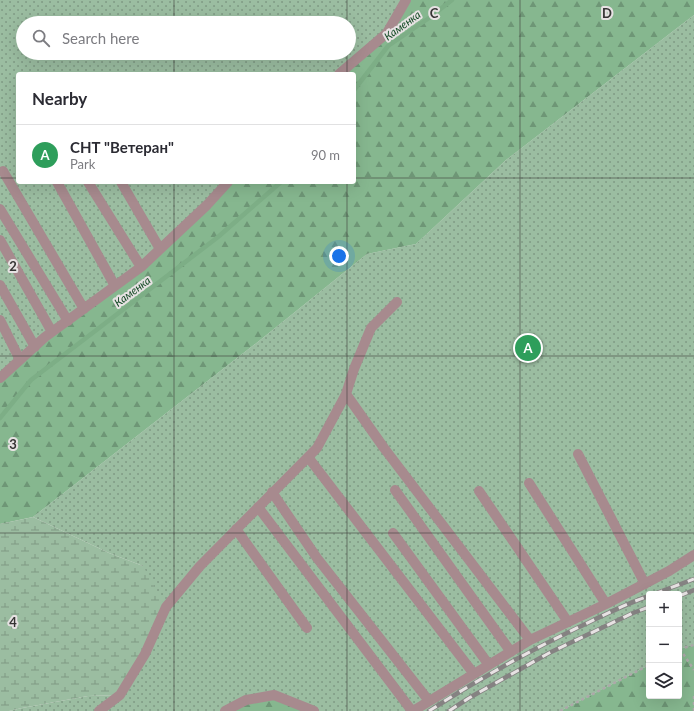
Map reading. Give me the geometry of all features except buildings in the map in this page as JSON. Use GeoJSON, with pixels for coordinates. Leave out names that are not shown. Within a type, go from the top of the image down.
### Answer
{"type":"FeatureCollection","features":[{"type":"Feature","properties":{"kind":"lane"},"geometry":{"type":"LineString","coordinates":[[356,60],[388,33],[406,0]]}},
{"type":"Feature","properties":{"kind":"lane"},"geometry":{"type":"LineString","coordinates":[[341,72],[356,60]]}},
{"type":"Feature","properties":{"kind":"lane"},"geometry":{"type":"LineString","coordinates":[[3,171],[84,309]]}},
{"type":"Feature","properties":{"kind":"lane"},"geometry":{"type":"LineString","coordinates":[[58,184],[115,286]]}},
{"type":"Feature","properties":{"kind":"lane"},"geometry":{"type":"LineString","coordinates":[[89,184],[141,267]]}},
{"type":"Feature","properties":{"kind":"lane"},"geometry":{"type":"LineString","coordinates":[[122,184],[160,249]]}},
{"type":"Feature","properties":{"kind":"lane"},"geometry":{"type":"LineString","coordinates":[[0,378],[52,332],[141,267],[226,184]]}},
{"type":"Feature","properties":{"kind":"lane"},"geometry":{"type":"LineString","coordinates":[[0,208],[68,320]]}},
{"type":"Feature","properties":{"kind":"lane"},"geometry":{"type":"LineString","coordinates":[[0,240],[52,332]]}},
{"type":"Feature","properties":{"kind":"lane"},"geometry":{"type":"LineString","coordinates":[[0,285],[35,347]]}},
{"type":"Feature","properties":{"kind":"lane"},"geometry":{"type":"LineString","coordinates":[[99,711],[120,695],[145,654],[166,607],[200,566],[317,448],[346,394],[354,369],[371,328],[397,302]]}},
{"type":"Feature","properties":{"kind":"lane"},"geometry":{"type":"LineString","coordinates":[[0,320],[20,360]]}},
{"type":"Feature","properties":{"kind":"lane"},"geometry":{"type":"LineString","coordinates":[[346,394],[384,448],[530,640]]}},
{"type":"Feature","properties":{"kind":"lane"},"geometry":{"type":"LineString","coordinates":[[578,454],[645,584]]}},
{"type":"Feature","properties":{"kind":"lane"},"geometry":{"type":"LineString","coordinates":[[308,456],[474,674]]}},
{"type":"Feature","properties":{"kind":"lane"},"geometry":{"type":"LineString","coordinates":[[529,483],[606,604]]}},
{"type":"Feature","properties":{"kind":"lane"},"geometry":{"type":"LineString","coordinates":[[395,490],[511,652]]}},
{"type":"Feature","properties":{"kind":"lane"},"geometry":{"type":"LineString","coordinates":[[479,491],[568,622]]}},
{"type":"Feature","properties":{"kind":"lane"},"geometry":{"type":"LineString","coordinates":[[272,492],[317,558],[429,701]]}},
{"type":"Feature","properties":{"kind":"lane"},"geometry":{"type":"LineString","coordinates":[[258,507],[412,711],[530,640],[645,584],[694,555]]}},
{"type":"Feature","properties":{"kind":"lane"},"geometry":{"type":"LineString","coordinates":[[236,530],[307,628]]}},
{"type":"Feature","properties":{"kind":"lane"},"geometry":{"type":"LineString","coordinates":[[393,533],[489,665]]}},
{"type":"Feature","properties":{"kind":"lane"},"geometry":{"type":"LineString","coordinates":[[225,711],[246,700],[274,695],[314,711]]}},
{"type":"Feature","properties":{"kind":"path"},"geometry":{"type":"LineString","coordinates":[[682,648],[694,645]]}},
{"type":"Feature","properties":{"kind":"path"},"geometry":{"type":"LineString","coordinates":[[682,653],[694,670]]}},
{"type":"Feature","properties":{"kind":"path"},"geometry":{"type":"LineString","coordinates":[[560,711],[646,667]]}},
{"type":"Feature","properties":{"kind":"path"},"geometry":{"type":"LineString","coordinates":[[694,693],[694,711]]}},
{"type":"Feature","properties":{"kind":"green space"},"geometry":{"type":"Polygon","coordinates":[[[0,0],[406,0],[387,33],[356,59],[356,16],[16,16],[16,60],[355,60],[341,72],[16,72],[16,184],[226,184],[141,267],[0,378],[0,0]]]}},
{"type":"Feature","properties":{"kind":"green space"},"geometry":{"type":"Polygon","coordinates":[[[406,0],[694,0],[694,15],[506,160],[416,244],[367,254],[259,341],[33,517],[0,524],[0,378],[141,267],[226,184],[356,184],[356,72],[341,72],[387,33],[406,0]]]}},
{"type":"Feature","properties":{"kind":"green space"},"geometry":{"type":"Polygon","coordinates":[[[694,15],[694,645],[682,648],[682,591],[646,591],[646,667],[560,711],[9,711],[88,696],[120,695],[143,566],[109,553],[33,517],[259,341],[367,254],[416,244],[506,160],[694,15]]]}},
{"type":"Feature","properties":{"kind":"green space"},"geometry":{"type":"Polygon","coordinates":[[[33,517],[109,553],[143,566],[166,607],[120,695],[88,696],[9,711],[0,711],[0,524],[33,517]]]}},
{"type":"Feature","properties":{"kind":"green space"},"geometry":{"type":"Polygon","coordinates":[[[694,645],[694,711],[560,711],[646,667],[646,699],[682,699],[682,648],[694,645]]]}},
{"type":"Feature","properties":{"kind":"green space"},"geometry":{"type":"Polygon","coordinates":[[[274,695],[314,711],[225,711],[274,695]]]}},
{"type":"Feature","properties":{"kind":"waterway","name":"Каменка"},"geometry":{"type":"LineString","coordinates":[[356,87],[388,46],[452,0]]}},
{"type":"Feature","properties":{"kind":"waterway","name":"Каменка"},"geometry":{"type":"LineString","coordinates":[[0,418],[31,380],[218,237],[279,184]]}},
{"type":"Feature","properties":{"kind":"railway"},"geometry":{"type":"LineString","coordinates":[[662,591],[694,579]]}},
{"type":"Feature","properties":{"kind":"railway"},"geometry":{"type":"LineString","coordinates":[[682,595],[694,590]]}},
{"type":"Feature","properties":{"kind":"railway"},"geometry":{"type":"LineString","coordinates":[[429,711],[484,677],[540,646],[614,610],[646,597]]}},
{"type":"Feature","properties":{"kind":"railway"},"geometry":{"type":"LineString","coordinates":[[449,711],[469,698],[549,653],[646,608]]}},
{"type":"Feature","properties":{"kind":"place","name":"СНТ \"Ветеран\""},"geometry":{"type":"Point","coordinates":[528,348]}}]}
